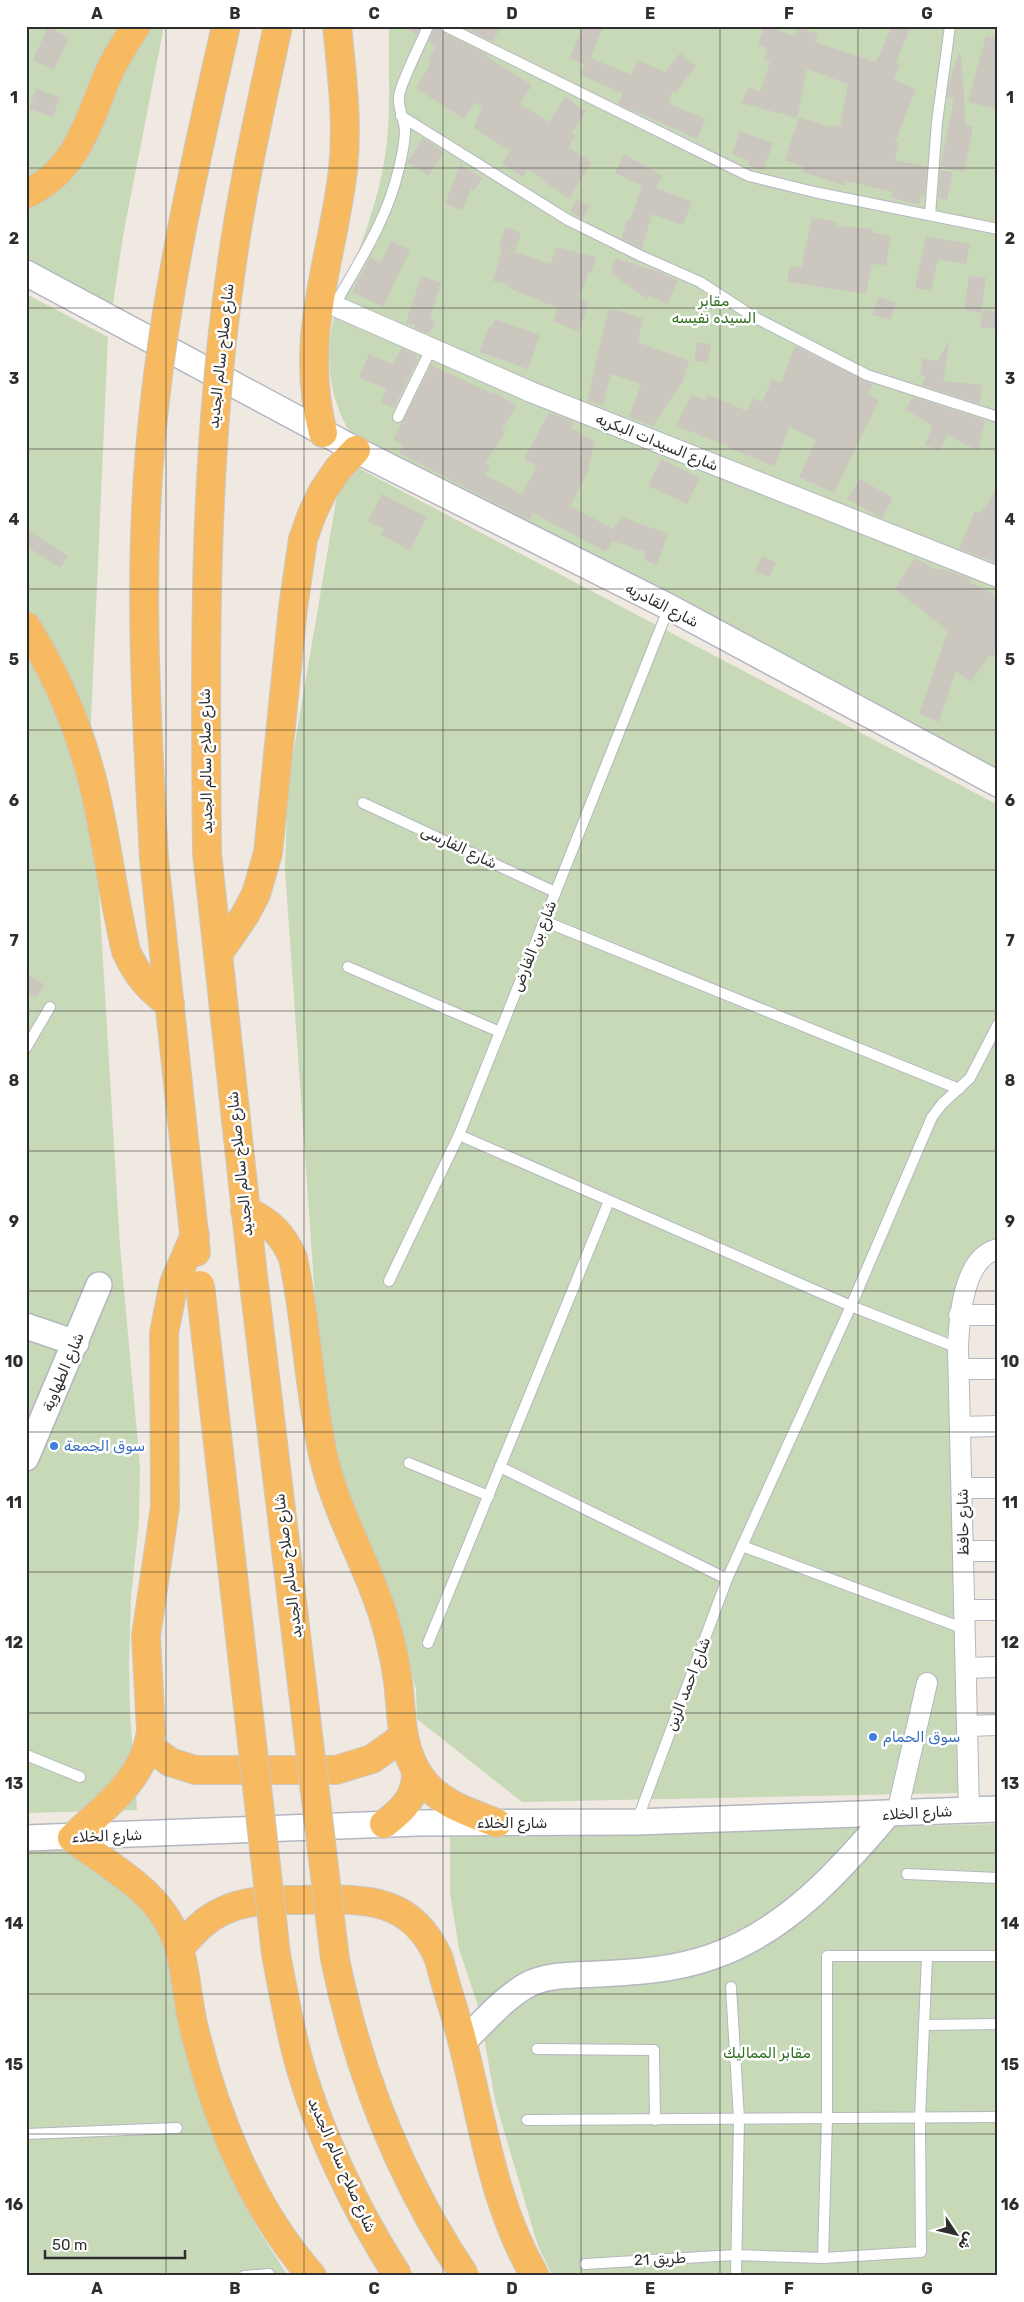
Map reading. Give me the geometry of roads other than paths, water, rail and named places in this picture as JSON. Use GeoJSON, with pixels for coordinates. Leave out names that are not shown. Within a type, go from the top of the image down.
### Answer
{"type":"FeatureCollection","features":[{"type":"Feature","properties":{"kind":"highway"},"geometry":{"type":"LineString","coordinates":[[26,194],[56,175],[78,149],[110,70],[136,26]]}},
{"type":"Feature","properties":{"kind":"highway","name":"شارع صلاح سالم الجديد"},"geometry":{"type":"LineString","coordinates":[[226,26],[190,185],[176,262],[150,450],[145,593],[145,669],[154,859],[276,1954],[296,2052],[330,2145],[371,2229],[398,2276]]}},
{"type":"Feature","properties":{"kind":"highway","name":"شارع صلاح سالم الجديد"},"geometry":{"type":"LineString","coordinates":[[278,26],[242,196],[229,278],[214,432],[206,605],[207,854],[253,1276],[334,1949],[342,1997],[362,2066],[393,2146],[433,2226],[465,2276]]}},
{"type":"Feature","properties":{"kind":"highway"},"geometry":{"type":"LineString","coordinates":[[323,433],[318,411],[314,366],[314,336],[326,302],[340,195],[345,139],[345,111],[337,26]]}},
{"type":"Feature","properties":{"kind":"highway"},"geometry":{"type":"LineString","coordinates":[[218,954],[245,915],[258,887],[268,853],[293,608],[303,539],[323,491],[338,469],[356,450]]}},
{"type":"Feature","properties":{"kind":"highway"},"geometry":{"type":"LineString","coordinates":[[26,626],[64,696],[85,755],[99,810],[126,951],[133,967],[143,982],[170,1004]]}},
{"type":"Feature","properties":{"kind":"highway"},"geometry":{"type":"LineString","coordinates":[[246,1211],[256,1215],[275,1228],[293,1258],[324,1460],[342,1517],[367,1571],[386,1626],[398,1680],[403,1737],[408,1757],[416,1771],[434,1794],[469,1813],[497,1823]]}},
{"type":"Feature","properties":{"kind":"highway"},"geometry":{"type":"LineString","coordinates":[[195,1235],[174,1283],[164,1332],[166,1487],[163,1528],[149,1606],[146,1636],[150,1732],[148,1746],[144,1759],[128,1783],[72,1838],[146,1895],[166,1918],[180,1948],[193,2023],[203,2062],[231,2141],[271,2219],[294,2256],[312,2276]]}},
{"type":"Feature","properties":{"kind":"highway"},"geometry":{"type":"LineString","coordinates":[[148,1746],[170,1762],[195,1770],[336,1770],[372,1759],[403,1737]]}},
{"type":"Feature","properties":{"kind":"highway"},"geometry":{"type":"LineString","coordinates":[[384,1824],[402,1811],[412,1797],[417,1783],[416,1771]]}},
{"type":"Feature","properties":{"kind":"highway"},"geometry":{"type":"LineString","coordinates":[[180,1948],[192,1933],[222,1911],[240,1904],[258,1901],[354,1899],[381,1903],[407,1916],[418,1926],[434,1947],[463,2042],[496,2184],[515,2238],[535,2276]]}},
{"type":"Feature","properties":{"kind":"street","name":"شارع القادريه"},"geometry":{"type":"LineString","coordinates":[[26,273],[323,433],[669,608],[998,784]]}},
{"type":"Feature","properties":{"kind":"street","name":"شارع السيدات البكريه"},"geometry":{"type":"LineString","coordinates":[[326,302],[530,392],[998,577]]}},
{"type":"Feature","properties":{"kind":"street","name":"شارع حافظ"},"geometry":{"type":"LineString","coordinates":[[969,1811],[958,1348],[959,1315],[971,1274],[976,1265],[995,1251]]}},
{"type":"Feature","properties":{"kind":"street","name":"شارع الطهاوية"},"geometry":{"type":"LineString","coordinates":[[26,1458],[99,1285]]}},
{"type":"Feature","properties":{"kind":"street"},"geometry":{"type":"LineString","coordinates":[[959,1315],[998,1315]]}},
{"type":"Feature","properties":{"kind":"street"},"geometry":{"type":"LineString","coordinates":[[26,1326],[76,1343]]}},
{"type":"Feature","properties":{"kind":"street"},"geometry":{"type":"LineString","coordinates":[[959,1369],[998,1369]]}},
{"type":"Feature","properties":{"kind":"street"},"geometry":{"type":"LineString","coordinates":[[961,1427],[998,1426]]}},
{"type":"Feature","properties":{"kind":"street"},"geometry":{"type":"LineString","coordinates":[[962,1488],[998,1488]]}},
{"type":"Feature","properties":{"kind":"street"},"geometry":{"type":"LineString","coordinates":[[963,1551],[998,1551]]}},
{"type":"Feature","properties":{"kind":"street"},"geometry":{"type":"LineString","coordinates":[[965,1620],[998,1610]]}},
{"type":"Feature","properties":{"kind":"street"},"geometry":{"type":"LineString","coordinates":[[966,1668],[998,1667]]}},
{"type":"Feature","properties":{"kind":"street"},"geometry":{"type":"LineString","coordinates":[[463,2042],[510,1997],[538,1981],[555,1977],[655,1971],[711,1957],[754,1938],[793,1911],[816,1891],[893,1814],[927,1683]]}},
{"type":"Feature","properties":{"kind":"street"},"geometry":{"type":"LineString","coordinates":[[967,1726],[998,1725]]}},
{"type":"Feature","properties":{"kind":"street","name":"شارع الخلاء"},"geometry":{"type":"LineString","coordinates":[[26,1838],[72,1838],[384,1824],[636,1822],[998,1809]]}},
{"type":"Feature","properties":{"kind":"lane"},"geometry":{"type":"LineString","coordinates":[[326,302],[378,228],[390,197],[399,169],[404,141],[405,129],[401,116],[399,94],[428,26]]}},
{"type":"Feature","properties":{"kind":"lane"},"geometry":{"type":"LineString","coordinates":[[445,26],[749,176],[814,192],[998,229]]}},
{"type":"Feature","properties":{"kind":"lane"},"geometry":{"type":"LineString","coordinates":[[930,215],[937,122],[950,26]]}},
{"type":"Feature","properties":{"kind":"lane"},"geometry":{"type":"LineString","coordinates":[[401,116],[568,220],[641,256],[700,282],[754,317],[867,375],[998,417]]}},
{"type":"Feature","properties":{"kind":"lane"},"geometry":{"type":"LineString","coordinates":[[398,417],[431,349]]}},
{"type":"Feature","properties":{"kind":"lane","name":"شارع بن الفارض"},"geometry":{"type":"LineString","coordinates":[[389,1281],[459,1135],[669,608]]}},
{"type":"Feature","properties":{"kind":"lane","name":"شارع الفارسى"},"geometry":{"type":"LineString","coordinates":[[363,803],[555,892]]}},
{"type":"Feature","properties":{"kind":"lane"},"geometry":{"type":"LineString","coordinates":[[544,921],[959,1089]]}},
{"type":"Feature","properties":{"kind":"lane"},"geometry":{"type":"LineString","coordinates":[[348,966],[500,1032]]}},
{"type":"Feature","properties":{"kind":"lane"},"geometry":{"type":"LineString","coordinates":[[26,1048],[50,1007]]}},
{"type":"Feature","properties":{"kind":"lane","name":"شارع احمد الزين"},"geometry":{"type":"LineString","coordinates":[[636,1822],[728,1579],[851,1306],[932,1117],[942,1104],[970,1078],[998,1024]]}},
{"type":"Feature","properties":{"kind":"lane"},"geometry":{"type":"LineString","coordinates":[[459,1135],[851,1306],[958,1348]]}},
{"type":"Feature","properties":{"kind":"lane"},"geometry":{"type":"LineString","coordinates":[[428,1644],[609,1201]]}},
{"type":"Feature","properties":{"kind":"lane"},"geometry":{"type":"LineString","coordinates":[[409,1463],[489,1496]]}},
{"type":"Feature","properties":{"kind":"lane"},"geometry":{"type":"LineString","coordinates":[[500,1468],[728,1579]]}},
{"type":"Feature","properties":{"kind":"lane"},"geometry":{"type":"LineString","coordinates":[[742,1546],[965,1620]]}},
{"type":"Feature","properties":{"kind":"lane"},"geometry":{"type":"LineString","coordinates":[[26,1755],[80,1778]]}},
{"type":"Feature","properties":{"kind":"lane"},"geometry":{"type":"LineString","coordinates":[[907,1874],[998,1878]]}},
{"type":"Feature","properties":{"kind":"lane"},"geometry":{"type":"LineString","coordinates":[[823,2258],[827,2118],[827,1956],[998,1956]]}},
{"type":"Feature","properties":{"kind":"lane"},"geometry":{"type":"LineString","coordinates":[[920,2118],[927,1957]]}},
{"type":"Feature","properties":{"kind":"lane"},"geometry":{"type":"LineString","coordinates":[[731,1987],[739,2119],[736,2276]]}},
{"type":"Feature","properties":{"kind":"lane"},"geometry":{"type":"LineString","coordinates":[[924,2026],[998,2024]]}},
{"type":"Feature","properties":{"kind":"lane"},"geometry":{"type":"LineString","coordinates":[[537,2049],[654,2050],[655,2120]]}},
{"type":"Feature","properties":{"kind":"lane"},"geometry":{"type":"LineString","coordinates":[[527,2120],[998,2117]]}},
{"type":"Feature","properties":{"kind":"lane","name":"طريق 21"},"geometry":{"type":"LineString","coordinates":[[585,2264],[735,2254],[823,2258],[921,2252],[920,2118]]}},
{"type":"Feature","properties":{"kind":"lane"},"geometry":{"type":"LineString","coordinates":[[26,2134],[177,2128]]}},
{"type":"Feature","properties":{"kind":"lane"},"geometry":{"type":"LineString","coordinates":[[244,2276],[270,2274]]}},
{"type":"Feature","properties":{"kind":"place","name":"سوق الجمعة"},"geometry":{"type":"Point","coordinates":[54,1446]}},
{"type":"Feature","properties":{"kind":"place","name":"سوق الحمام"},"geometry":{"type":"Point","coordinates":[873,1737]}},
{"type":"Feature","properties":{"kind":"park label","name":"مقابر السيده نفيسه"},"geometry":{"type":"Point","coordinates":[714,310]}},
{"type":"Feature","properties":{"kind":"park label","name":"مقابر المماليك"},"geometry":{"type":"Point","coordinates":[767,2053]}}]}
